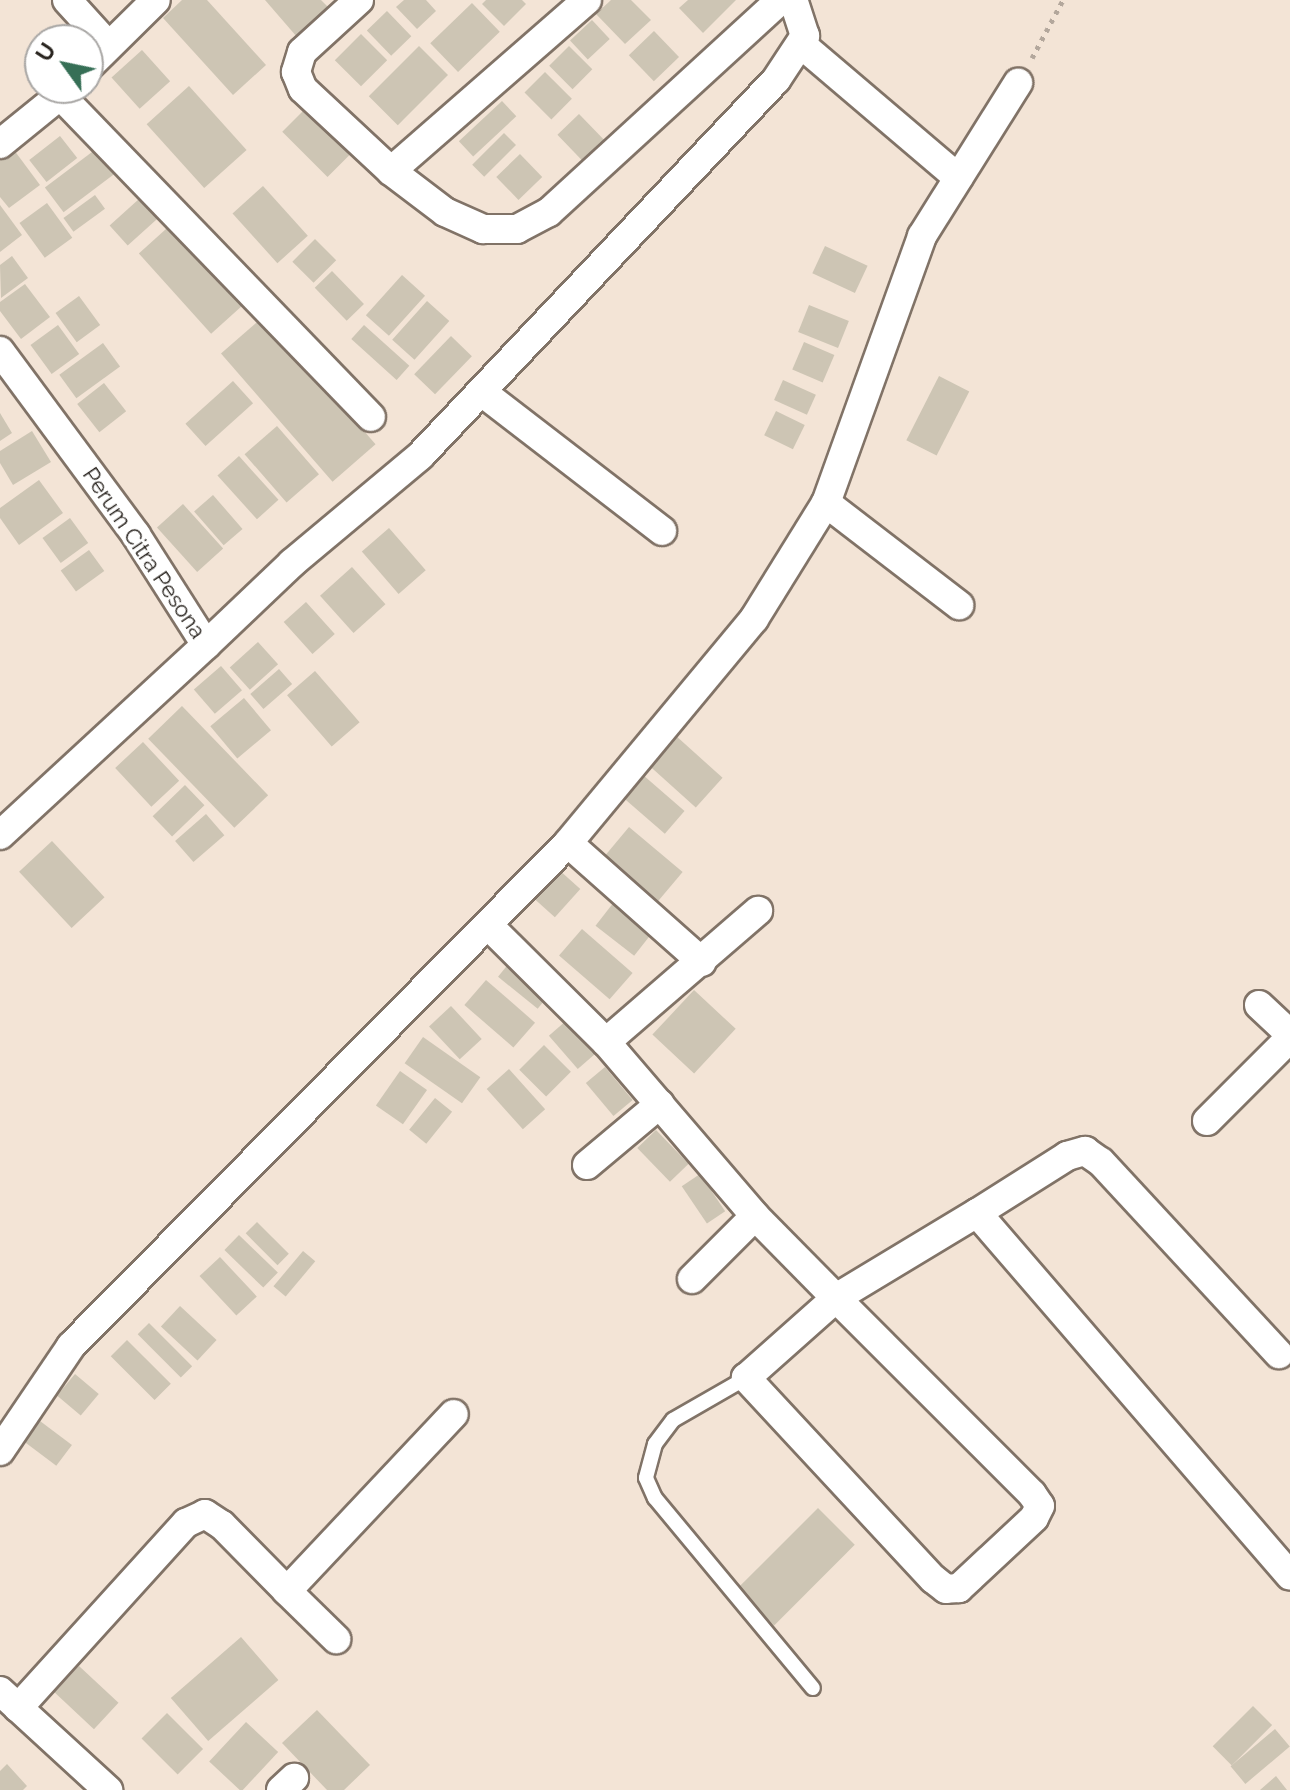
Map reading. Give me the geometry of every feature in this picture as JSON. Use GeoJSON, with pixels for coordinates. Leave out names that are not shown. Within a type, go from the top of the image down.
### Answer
{"type":"FeatureCollection","features":[{"type":"Feature","properties":{"kind":"street"},"geometry":{"type":"LineString","coordinates":[[67,0],[108,45]]}},
{"type":"Feature","properties":{"kind":"street"},"geometry":{"type":"LineString","coordinates":[[104,49],[156,0]]}},
{"type":"Feature","properties":{"kind":"street"},"geometry":{"type":"LineString","coordinates":[[359,0],[302,52],[296,72],[303,89],[391,171],[445,212],[483,229],[517,229],[549,212],[780,0]]}},
{"type":"Feature","properties":{"kind":"street"},"geometry":{"type":"LineString","coordinates":[[391,171],[587,0]]}},
{"type":"Feature","properties":{"kind":"street"},"geometry":{"type":"LineString","coordinates":[[206,645],[292,563],[420,456],[766,91],[802,45],[802,20],[793,0]]}},
{"type":"Feature","properties":{"kind":"street"},"geometry":{"type":"LineString","coordinates":[[802,45],[949,171]]}},
{"type":"Feature","properties":{"kind":"street"},"geometry":{"type":"LineString","coordinates":[[0,1451],[71,1346],[568,843],[754,619],[826,503],[922,236],[949,171],[1018,83]]}},
{"type":"Feature","properties":{"kind":"street"},"geometry":{"type":"LineString","coordinates":[[0,144],[50,104]]}},
{"type":"Feature","properties":{"kind":"street"},"geometry":{"type":"LineString","coordinates":[[76,104],[371,417]]}},
{"type":"Feature","properties":{"kind":"street","name":"Perum Citra Pesona"},"geometry":{"type":"LineString","coordinates":[[0,351],[136,535],[206,645],[0,835]]}},
{"type":"Feature","properties":{"kind":"street"},"geometry":{"type":"LineString","coordinates":[[483,393],[662,531]]}},
{"type":"Feature","properties":{"kind":"street"},"geometry":{"type":"LineString","coordinates":[[826,503],[959,605]]}},
{"type":"Feature","properties":{"kind":"street"},"geometry":{"type":"LineString","coordinates":[[568,843],[702,962]]}},
{"type":"Feature","properties":{"kind":"street"},"geometry":{"type":"LineString","coordinates":[[606,1042],[758,911]]}},
{"type":"Feature","properties":{"kind":"street"},"geometry":{"type":"LineString","coordinates":[[489,926],[606,1042],[755,1216],[836,1298],[1040,1506],[1034,1518],[959,1588],[946,1589],[933,1579],[746,1378],[836,1298],[1067,1156],[1085,1151],[1101,1162],[1279,1354]]}},
{"type":"Feature","properties":{"kind":"street"},"geometry":{"type":"LineString","coordinates":[[1207,1121],[1290,1036],[1259,1005]]}},
{"type":"Feature","properties":{"kind":"street"},"geometry":{"type":"LineString","coordinates":[[587,1165],[660,1104]]}},
{"type":"Feature","properties":{"kind":"street"},"geometry":{"type":"LineString","coordinates":[[977,1213],[1290,1576]]}},
{"type":"Feature","properties":{"kind":"street"},"geometry":{"type":"LineString","coordinates":[[692,1279],[755,1216]]}},
{"type":"Feature","properties":{"kind":"street"},"geometry":{"type":"LineString","coordinates":[[287,1591],[454,1414]]}},
{"type":"Feature","properties":{"kind":"street"},"geometry":{"type":"LineString","coordinates":[[108,1790],[9,1700],[186,1523],[205,1514],[222,1525],[336,1639]]}},
{"type":"Feature","properties":{"kind":"lane"},"geometry":{"type":"LineString","coordinates":[[746,1378],[673,1420],[655,1444],[646,1478],[655,1498],[813,1688]]}},
{"type":"Feature","properties":{"kind":"path"},"geometry":{"type":"LineString","coordinates":[[1018,83],[1063,0]]}},
{"type":"Feature","properties":{"kind":"building"},"geometry":{"type":"Polygon","coordinates":[[[182,0],[207,0],[266,65],[233,95],[163,18],[182,0]]]}},
{"type":"Feature","properties":{"kind":"building"},"geometry":{"type":"Polygon","coordinates":[[[265,0],[321,0],[328,7],[297,37],[265,0]]]}},
{"type":"Feature","properties":{"kind":"building"},"geometry":{"type":"Polygon","coordinates":[[[404,0],[426,0],[436,11],[417,29],[396,7],[404,0]]]}},
{"type":"Feature","properties":{"kind":"building"},"geometry":{"type":"Polygon","coordinates":[[[486,0],[522,0],[526,4],[504,26],[482,4],[486,0]]]}},
{"type":"Feature","properties":{"kind":"building"},"geometry":{"type":"Polygon","coordinates":[[[611,0],[631,0],[651,20],[625,44],[596,14],[611,0]]]}},
{"type":"Feature","properties":{"kind":"building"},"geometry":{"type":"Polygon","coordinates":[[[688,0],[736,0],[703,33],[679,8],[688,0]]]}},
{"type":"Feature","properties":{"kind":"building"},"geometry":{"type":"Polygon","coordinates":[[[472,3],[500,32],[458,72],[430,43],[472,3]]]}},
{"type":"Feature","properties":{"kind":"building"},"geometry":{"type":"Polygon","coordinates":[[[387,11],[411,36],[391,56],[367,30],[387,11]]]}},
{"type":"Feature","properties":{"kind":"building"},"geometry":{"type":"Polygon","coordinates":[[[592,20],[610,39],[588,59],[570,40],[592,20]]]}},
{"type":"Feature","properties":{"kind":"building"},"geometry":{"type":"Polygon","coordinates":[[[654,31],[679,57],[654,81],[629,55],[654,31]]]}},
{"type":"Feature","properties":{"kind":"building"},"geometry":{"type":"Polygon","coordinates":[[[361,34],[387,60],[361,86],[335,60],[361,34]]]}},
{"type":"Feature","properties":{"kind":"building"},"geometry":{"type":"Polygon","coordinates":[[[419,46],[448,75],[398,125],[369,96],[419,46]]]}},
{"type":"Feature","properties":{"kind":"building"},"geometry":{"type":"Polygon","coordinates":[[[569,46],[592,69],[573,89],[549,66],[569,46]]]}},
{"type":"Feature","properties":{"kind":"building"},"geometry":{"type":"Polygon","coordinates":[[[142,50],[170,81],[140,109],[112,77],[142,50]]]}},
{"type":"Feature","properties":{"kind":"building"},"geometry":{"type":"Polygon","coordinates":[[[545,72],[572,99],[551,119],[524,93],[545,72]]]}},
{"type":"Feature","properties":{"kind":"building"},"geometry":{"type":"Polygon","coordinates":[[[189,86],[247,150],[204,188],[147,124],[189,86]]]}},
{"type":"Feature","properties":{"kind":"building"},"geometry":{"type":"Polygon","coordinates":[[[502,101],[516,116],[473,157],[459,141],[502,101]]]}},
{"type":"Feature","properties":{"kind":"building"},"geometry":{"type":"Polygon","coordinates":[[[307,107],[352,152],[328,177],[282,132],[307,107]]]}},
{"type":"Feature","properties":{"kind":"building"},"geometry":{"type":"Polygon","coordinates":[[[579,114],[605,141],[583,161],[557,135],[579,114]]]}},
{"type":"Feature","properties":{"kind":"building"},"geometry":{"type":"Polygon","coordinates":[[[504,133],[516,145],[484,177],[472,165],[504,133]]]}},
{"type":"Feature","properties":{"kind":"building"},"geometry":{"type":"Polygon","coordinates":[[[60,136],[77,158],[47,182],[29,160],[60,136]]]}},
{"type":"Feature","properties":{"kind":"building"},"geometry":{"type":"Polygon","coordinates":[[[100,146],[119,171],[64,212],[45,188],[100,146]]]}},
{"type":"Feature","properties":{"kind":"building"},"geometry":{"type":"Polygon","coordinates":[[[14,150],[40,185],[9,208],[0,197],[0,160],[14,150]]]}},
{"type":"Feature","properties":{"kind":"building"},"geometry":{"type":"Polygon","coordinates":[[[520,154],[542,177],[518,200],[496,177],[520,154]]]}},
{"type":"Feature","properties":{"kind":"building"},"geometry":{"type":"Polygon","coordinates":[[[263,186],[308,236],[277,263],[233,213],[263,186]]]}},
{"type":"Feature","properties":{"kind":"building"},"geometry":{"type":"Polygon","coordinates":[[[149,190],[167,210],[128,246],[110,225],[149,190]]]}},
{"type":"Feature","properties":{"kind":"building"},"geometry":{"type":"Polygon","coordinates":[[[95,195],[105,209],[73,232],[63,218],[95,195]]]}},
{"type":"Feature","properties":{"kind":"building"},"geometry":{"type":"Polygon","coordinates":[[[47,203],[72,238],[45,258],[19,223],[47,203]]]}},
{"type":"Feature","properties":{"kind":"building"},"geometry":{"type":"Polygon","coordinates":[[[0,205],[22,235],[0,252],[0,205]]]}},
{"type":"Feature","properties":{"kind":"building"},"geometry":{"type":"Polygon","coordinates":[[[176,220],[248,300],[211,334],[139,253],[176,220]]]}},
{"type":"Feature","properties":{"kind":"building"},"geometry":{"type":"Polygon","coordinates":[[[315,239],[336,260],[314,283],[292,262],[315,239]]]}},
{"type":"Feature","properties":{"kind":"building"},"geometry":{"type":"Polygon","coordinates":[[[825,246],[868,266],[855,293],[812,273],[825,246]]]}},
{"type":"Feature","properties":{"kind":"building"},"geometry":{"type":"Polygon","coordinates":[[[12,256],[28,278],[1,298],[0,265],[12,256]]]}},
{"type":"Feature","properties":{"kind":"building"},"geometry":{"type":"Polygon","coordinates":[[[332,271],[364,304],[347,321],[315,288],[332,271]]]}},
{"type":"Feature","properties":{"kind":"building"},"geometry":{"type":"Polygon","coordinates":[[[402,275],[425,296],[389,336],[366,315],[402,275]]]}},
{"type":"Feature","properties":{"kind":"building"},"geometry":{"type":"Polygon","coordinates":[[[25,284],[50,317],[21,339],[0,311],[0,302],[25,284]]]}},
{"type":"Feature","properties":{"kind":"building"},"geometry":{"type":"Polygon","coordinates":[[[79,296],[100,325],[77,342],[56,313],[79,296]]]}},
{"type":"Feature","properties":{"kind":"building"},"geometry":{"type":"Polygon","coordinates":[[[427,301],[449,321],[414,360],[392,340],[427,301]]]}},
{"type":"Feature","properties":{"kind":"building"},"geometry":{"type":"Polygon","coordinates":[[[809,305],[849,321],[838,348],[798,332],[809,305]]]}},
{"type":"Feature","properties":{"kind":"building"},"geometry":{"type":"Polygon","coordinates":[[[264,316],[376,444],[333,482],[221,353],[264,316]]]}},
{"type":"Feature","properties":{"kind":"building"},"geometry":{"type":"Polygon","coordinates":[[[58,325],[79,354],[52,374],[30,345],[58,325]]]}},
{"type":"Feature","properties":{"kind":"building"},"geometry":{"type":"Polygon","coordinates":[[[364,325],[409,366],[397,380],[351,339],[364,325]]]}},
{"type":"Feature","properties":{"kind":"building"},"geometry":{"type":"Polygon","coordinates":[[[451,336],[472,356],[435,394],[414,374],[451,336]]]}},
{"type":"Feature","properties":{"kind":"building"},"geometry":{"type":"Polygon","coordinates":[[[804,342],[834,355],[823,383],[792,370],[804,342]]]}},
{"type":"Feature","properties":{"kind":"building"},"geometry":{"type":"Polygon","coordinates":[[[103,343],[120,366],[76,398],[59,375],[103,343]]]}},
{"type":"Feature","properties":{"kind":"building"},"geometry":{"type":"Polygon","coordinates":[[[939,376],[969,391],[937,456],[906,440],[939,376]]]}},
{"type":"Feature","properties":{"kind":"building"},"geometry":{"type":"Polygon","coordinates":[[[783,380],[816,395],[807,415],[774,400],[783,380]]]}},
{"type":"Feature","properties":{"kind":"building"},"geometry":{"type":"Polygon","coordinates":[[[233,381],[253,403],[206,446],[185,424],[233,381]]]}},
{"type":"Feature","properties":{"kind":"building"},"geometry":{"type":"Polygon","coordinates":[[[104,383],[126,411],[99,432],[77,404],[104,383]]]}},
{"type":"Feature","properties":{"kind":"building"},"geometry":{"type":"Polygon","coordinates":[[[776,411],[805,425],[793,449],[764,435],[776,411]]]}},
{"type":"Feature","properties":{"kind":"building"},"geometry":{"type":"Polygon","coordinates":[[[0,413],[12,433],[0,441],[0,413]]]}},
{"type":"Feature","properties":{"kind":"building"},"geometry":{"type":"Polygon","coordinates":[[[277,426],[319,474],[287,503],[245,454],[277,426]]]}},
{"type":"Feature","properties":{"kind":"building"},"geometry":{"type":"Polygon","coordinates":[[[32,431],[51,462],[13,485],[0,463],[0,451],[32,431]]]}},
{"type":"Feature","properties":{"kind":"building"},"geometry":{"type":"Polygon","coordinates":[[[239,456],[278,500],[257,519],[217,475],[239,456]]]}},
{"type":"Feature","properties":{"kind":"building"},"geometry":{"type":"Polygon","coordinates":[[[39,480],[63,513],[19,545],[0,518],[0,508],[39,480]]]}},
{"type":"Feature","properties":{"kind":"building"},"geometry":{"type":"Polygon","coordinates":[[[213,495],[243,529],[224,545],[194,511],[213,495]]]}},
{"type":"Feature","properties":{"kind":"building"},"geometry":{"type":"Polygon","coordinates":[[[183,504],[223,549],[197,572],[157,527],[183,504]]]}},
{"type":"Feature","properties":{"kind":"building"},"geometry":{"type":"Polygon","coordinates":[[[70,518],[88,543],[61,563],[42,538],[70,518]]]}},
{"type":"Feature","properties":{"kind":"building"},"geometry":{"type":"Polygon","coordinates":[[[389,528],[426,570],[399,594],[362,552],[389,528]]]}},
{"type":"Feature","properties":{"kind":"building"},"geometry":{"type":"Polygon","coordinates":[[[89,550],[104,571],[76,592],[61,571],[89,550]]]}},
{"type":"Feature","properties":{"kind":"building"},"geometry":{"type":"Polygon","coordinates":[[[352,567],[385,604],[354,633],[320,596],[352,567]]]}},
{"type":"Feature","properties":{"kind":"building"},"geometry":{"type":"Polygon","coordinates":[[[306,602],[335,634],[312,654],[284,622],[306,602]]]}},
{"type":"Feature","properties":{"kind":"building"},"geometry":{"type":"Polygon","coordinates":[[[258,642],[278,664],[250,690],[230,667],[258,642]]]}},
{"type":"Feature","properties":{"kind":"building"},"geometry":{"type":"Polygon","coordinates":[[[221,666],[242,690],[215,714],[194,690],[221,666]]]}},
{"type":"Feature","properties":{"kind":"building"},"geometry":{"type":"Polygon","coordinates":[[[279,669],[292,684],[263,709],[250,694],[279,669]]]}},
{"type":"Feature","properties":{"kind":"building"},"geometry":{"type":"Polygon","coordinates":[[[315,671],[360,722],[332,747],[287,695],[315,671]]]}},
{"type":"Feature","properties":{"kind":"building"},"geometry":{"type":"Polygon","coordinates":[[[244,698],[271,730],[237,758],[210,726],[244,698]]]}},
{"type":"Feature","properties":{"kind":"building"},"geometry":{"type":"Polygon","coordinates":[[[182,706],[268,795],[234,828],[148,739],[182,706]]]}},
{"type":"Feature","properties":{"kind":"building"},"geometry":{"type":"Polygon","coordinates":[[[675,735],[723,778],[696,808],[648,765],[675,735]]]}},
{"type":"Feature","properties":{"kind":"building"},"geometry":{"type":"Polygon","coordinates":[[[143,742],[179,781],[151,807],[115,768],[143,742]]]}},
{"type":"Feature","properties":{"kind":"building"},"geometry":{"type":"Polygon","coordinates":[[[643,775],[685,811],[665,834],[623,798],[643,775]]]}},
{"type":"Feature","properties":{"kind":"building"},"geometry":{"type":"Polygon","coordinates":[[[185,785],[204,805],[172,836],[153,816],[185,785]]]}},
{"type":"Feature","properties":{"kind":"building"},"geometry":{"type":"Polygon","coordinates":[[[206,814],[224,835],[193,862],[175,841],[206,814]]]}},
{"type":"Feature","properties":{"kind":"building"},"geometry":{"type":"Polygon","coordinates":[[[629,827],[683,872],[658,902],[604,857],[629,827]]]}},
{"type":"Feature","properties":{"kind":"building"},"geometry":{"type":"Polygon","coordinates":[[[52,841],[105,897],[72,928],[19,872],[52,841]]]}},
{"type":"Feature","properties":{"kind":"building"},"geometry":{"type":"Polygon","coordinates":[[[558,869],[580,889],[555,917],[533,897],[558,869]]]}},
{"type":"Feature","properties":{"kind":"building"},"geometry":{"type":"Polygon","coordinates":[[[614,902],[653,932],[634,956],[596,926],[614,902]]]}},
{"type":"Feature","properties":{"kind":"building"},"geometry":{"type":"Polygon","coordinates":[[[582,929],[633,973],[610,999],[559,955],[582,929]]]}},
{"type":"Feature","properties":{"kind":"building"},"geometry":{"type":"Polygon","coordinates":[[[510,962],[550,994],[538,1009],[498,977],[510,962]]]}},
{"type":"Feature","properties":{"kind":"building"},"geometry":{"type":"Polygon","coordinates":[[[486,980],[535,1023],[513,1048],[464,1005],[486,980]]]}},
{"type":"Feature","properties":{"kind":"building"},"geometry":{"type":"Polygon","coordinates":[[[694,990],[736,1029],[694,1073],[652,1035],[694,990]]]}},
{"type":"Feature","properties":{"kind":"building"},"geometry":{"type":"Polygon","coordinates":[[[451,1006],[482,1039],[460,1059],[429,1026],[451,1006]]]}},
{"type":"Feature","properties":{"kind":"building"},"geometry":{"type":"Polygon","coordinates":[[[567,1020],[596,1053],[578,1069],[549,1036],[567,1020]]]}},
{"type":"Feature","properties":{"kind":"building"},"geometry":{"type":"Polygon","coordinates":[[[423,1037],[480,1077],[462,1103],[405,1063],[423,1037]]]}},
{"type":"Feature","properties":{"kind":"building"},"geometry":{"type":"Polygon","coordinates":[[[544,1045],[571,1072],[546,1097],[519,1070],[544,1045]]]}},
{"type":"Feature","properties":{"kind":"building"},"geometry":{"type":"Polygon","coordinates":[[[605,1067],[633,1100],[613,1116],[586,1083],[605,1067]]]}},
{"type":"Feature","properties":{"kind":"building"},"geometry":{"type":"Polygon","coordinates":[[[509,1069],[545,1109],[523,1129],[487,1089],[509,1069]]]}},
{"type":"Feature","properties":{"kind":"building"},"geometry":{"type":"Polygon","coordinates":[[[400,1071],[427,1090],[403,1124],[376,1105],[400,1071]]]}},
{"type":"Feature","properties":{"kind":"building"},"geometry":{"type":"Polygon","coordinates":[[[435,1098],[452,1112],[426,1144],[409,1130],[435,1098]]]}},
{"type":"Feature","properties":{"kind":"building"},"geometry":{"type":"Polygon","coordinates":[[[656,1130],[689,1164],[670,1182],[637,1148],[656,1130]]]}},
{"type":"Feature","properties":{"kind":"building"},"geometry":{"type":"Polygon","coordinates":[[[700,1174],[725,1211],[707,1224],[682,1186],[700,1174]]]}},
{"type":"Feature","properties":{"kind":"building"},"geometry":{"type":"Polygon","coordinates":[[[257,1222],[289,1254],[278,1265],[246,1233],[257,1222]]]}},
{"type":"Feature","properties":{"kind":"building"},"geometry":{"type":"Polygon","coordinates":[[[239,1235],[278,1273],[263,1288],[224,1250],[239,1235]]]}},
{"type":"Feature","properties":{"kind":"building"},"geometry":{"type":"Polygon","coordinates":[[[303,1251],[315,1261],[286,1297],[273,1286],[303,1251]]]}},
{"type":"Feature","properties":{"kind":"building"},"geometry":{"type":"Polygon","coordinates":[[[220,1257],[257,1296],[236,1316],[200,1276],[220,1257]]]}},
{"type":"Feature","properties":{"kind":"building"},"geometry":{"type":"Polygon","coordinates":[[[180,1306],[217,1340],[197,1361],[161,1326],[180,1306]]]}},
{"type":"Feature","properties":{"kind":"building"},"geometry":{"type":"Polygon","coordinates":[[[149,1323],[192,1366],[181,1377],[138,1334],[149,1323]]]}},
{"type":"Feature","properties":{"kind":"building"},"geometry":{"type":"Polygon","coordinates":[[[127,1340],[171,1384],[155,1400],[111,1356],[127,1340]]]}},
{"type":"Feature","properties":{"kind":"building"},"geometry":{"type":"Polygon","coordinates":[[[75,1374],[99,1394],[81,1415],[57,1395],[75,1374]]]}},
{"type":"Feature","properties":{"kind":"building"},"geometry":{"type":"Polygon","coordinates":[[[28,1412],[72,1445],[56,1466],[12,1433],[28,1412]]]}},
{"type":"Feature","properties":{"kind":"building"},"geometry":{"type":"Polygon","coordinates":[[[818,1508],[855,1545],[774,1625],[737,1589],[818,1508]]]}},
{"type":"Feature","properties":{"kind":"building"},"geometry":{"type":"Polygon","coordinates":[[[241,1637],[278,1680],[208,1741],[171,1698],[241,1637]]]}},
{"type":"Feature","properties":{"kind":"building"},"geometry":{"type":"Polygon","coordinates":[[[79,1666],[118,1703],[94,1729],[54,1692],[79,1666]]]}},
{"type":"Feature","properties":{"kind":"building"},"geometry":{"type":"Polygon","coordinates":[[[1253,1706],[1272,1725],[1232,1765],[1213,1746],[1253,1706]]]}},
{"type":"Feature","properties":{"kind":"building"},"geometry":{"type":"Polygon","coordinates":[[[317,1710],[370,1765],[344,1790],[327,1790],[282,1743],[317,1710]]]}},
{"type":"Feature","properties":{"kind":"building"},"geometry":{"type":"Polygon","coordinates":[[[167,1713],[203,1749],[178,1775],[142,1738],[167,1713]]]}},
{"type":"Feature","properties":{"kind":"building"},"geometry":{"type":"Polygon","coordinates":[[[246,1722],[278,1752],[243,1790],[209,1761],[246,1722]]]}},
{"type":"Feature","properties":{"kind":"building"},"geometry":{"type":"Polygon","coordinates":[[[1275,1729],[1290,1747],[1245,1784],[1231,1766],[1275,1729]]]}},
{"type":"Feature","properties":{"kind":"building"},"geometry":{"type":"Polygon","coordinates":[[[7,1764],[27,1786],[23,1790],[0,1790],[0,1771],[7,1764]]]}},
{"type":"Feature","properties":{"kind":"building"},"geometry":{"type":"Polygon","coordinates":[[[1276,1776],[1287,1790],[1260,1790],[1276,1776]]]}}]}
